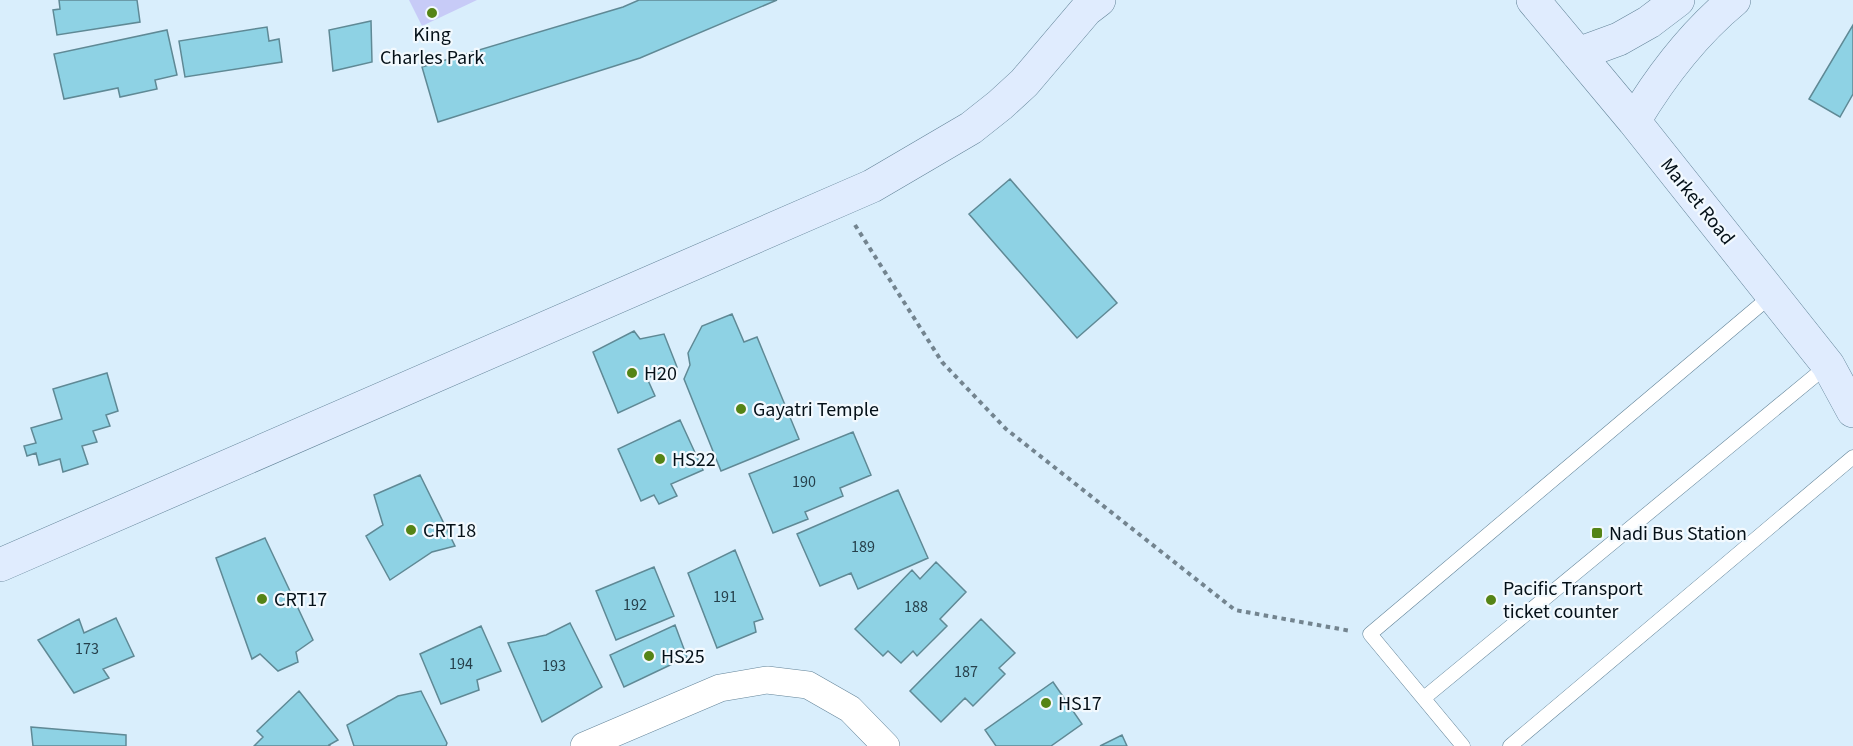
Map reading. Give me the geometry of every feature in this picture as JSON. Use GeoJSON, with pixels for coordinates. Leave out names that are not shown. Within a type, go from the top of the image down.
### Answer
{"type":"FeatureCollection","features":[{"type":"Feature","properties":{"kind":"main road"},"geometry":{"type":"LineString","coordinates":[[0,565],[872,186],[970,128],[993,111],[1024,84],[1086,10],[1099,0]]}},
{"type":"Feature","properties":{"kind":"main road","name":"Market Road"},"geometry":{"type":"LineString","coordinates":[[1533,0],[1634,121],[1828,365],[1853,411]]}},
{"type":"Feature","properties":{"kind":"main road"},"geometry":{"type":"LineString","coordinates":[[1578,54],[1619,39],[1649,22],[1678,0]]}},
{"type":"Feature","properties":{"kind":"main road"},"geometry":{"type":"LineString","coordinates":[[1634,121],[1675,60],[1720,11],[1734,0]]}},
{"type":"Feature","properties":{"kind":"street"},"geometry":{"type":"LineString","coordinates":[[584,746],[638,735],[720,688],[767,680],[807,685],[850,710],[886,746]]}},
{"type":"Feature","properties":{"kind":"lane"},"geometry":{"type":"LineString","coordinates":[[1463,746],[1370,634],[1772,295]]}},
{"type":"Feature","properties":{"kind":"lane"},"geometry":{"type":"LineString","coordinates":[[1424,698],[1828,365]]}},
{"type":"Feature","properties":{"kind":"lane"},"geometry":{"type":"LineString","coordinates":[[1510,746],[1853,457]]}},
{"type":"Feature","properties":{"kind":"path"},"geometry":{"type":"LineString","coordinates":[[839,200],[942,362],[1006,429],[1235,610],[1370,634]]}},
{"type":"Feature","properties":{"kind":"shaded area","name":"King Charles Park"},"geometry":{"type":"Polygon","coordinates":[[[409,0],[477,0],[422,26],[409,0]]]}},
{"type":"Feature","properties":{"kind":"building"},"geometry":{"type":"Polygon","coordinates":[[[59,0],[137,0],[140,22],[57,35],[53,10],[60,9],[59,0]]]}},
{"type":"Feature","properties":{"kind":"building"},"geometry":{"type":"Polygon","coordinates":[[[639,0],[777,0],[640,58],[438,122],[422,67],[623,7],[639,0]]]}},
{"type":"Feature","properties":{"kind":"building"},"geometry":{"type":"Polygon","coordinates":[[[371,21],[372,62],[333,71],[329,30],[371,21]]]}},
{"type":"Feature","properties":{"kind":"building"},"geometry":{"type":"Polygon","coordinates":[[[1853,25],[1853,94],[1840,117],[1809,99],[1853,25]]]}},
{"type":"Feature","properties":{"kind":"building"},"geometry":{"type":"Polygon","coordinates":[[[267,27],[269,41],[279,39],[282,62],[185,77],[179,41],[267,27]]]}},
{"type":"Feature","properties":{"kind":"building"},"geometry":{"type":"Polygon","coordinates":[[[167,30],[177,75],[155,80],[157,89],[120,97],[118,88],[64,99],[54,54],[167,30]]]}},
{"type":"Feature","properties":{"kind":"building"},"geometry":{"type":"Polygon","coordinates":[[[1010,179],[1117,303],[1077,338],[969,214],[1010,179]]]}},
{"type":"Feature","properties":{"kind":"building","name":"Gayatri Temple"},"geometry":{"type":"Polygon","coordinates":[[[732,314],[744,342],[757,337],[799,439],[721,471],[684,379],[690,365],[688,353],[702,326],[732,314]]]}},
{"type":"Feature","properties":{"kind":"building","name":"H20"},"geometry":{"type":"Polygon","coordinates":[[[634,331],[640,339],[664,334],[677,367],[647,378],[655,396],[618,413],[593,352],[634,331]]]}},
{"type":"Feature","properties":{"kind":"building"},"geometry":{"type":"Polygon","coordinates":[[[107,373],[118,411],[106,415],[110,426],[93,431],[97,442],[82,446],[88,464],[63,472],[60,459],[39,465],[36,453],[27,456],[24,446],[36,443],[31,428],[62,419],[53,389],[107,373]]]}},
{"type":"Feature","properties":{"kind":"building","name":"HS22"},"geometry":{"type":"Polygon","coordinates":[[[680,420],[703,470],[671,484],[677,496],[659,504],[654,495],[641,501],[618,449],[680,420]]]}},
{"type":"Feature","properties":{"kind":"building"},"geometry":{"type":"Polygon","coordinates":[[[853,432],[871,475],[840,488],[843,496],[805,512],[808,519],[773,533],[749,474],[853,432]]]}},
{"type":"Feature","properties":{"kind":"building","name":"CRT18"},"geometry":{"type":"Polygon","coordinates":[[[420,475],[455,546],[432,552],[390,580],[366,536],[383,525],[374,495],[420,475]]]}},
{"type":"Feature","properties":{"kind":"building"},"geometry":{"type":"Polygon","coordinates":[[[898,490],[928,558],[858,589],[851,573],[820,586],[797,534],[898,490]]]}},
{"type":"Feature","properties":{"kind":"building","name":"CRT17"},"geometry":{"type":"Polygon","coordinates":[[[265,538],[313,640],[296,652],[298,662],[278,671],[260,654],[252,659],[216,558],[265,538]]]}},
{"type":"Feature","properties":{"kind":"building"},"geometry":{"type":"Polygon","coordinates":[[[735,550],[763,619],[754,622],[756,632],[717,648],[688,573],[735,550]]]}},
{"type":"Feature","properties":{"kind":"building"},"geometry":{"type":"Polygon","coordinates":[[[936,562],[966,592],[940,619],[947,626],[917,656],[913,651],[901,663],[888,651],[883,656],[855,629],[912,570],[920,579],[936,562]]]}},
{"type":"Feature","properties":{"kind":"building"},"geometry":{"type":"Polygon","coordinates":[[[654,567],[674,616],[616,640],[596,591],[654,567]]]}},
{"type":"Feature","properties":{"kind":"building"},"geometry":{"type":"Polygon","coordinates":[[[116,618],[134,656],[103,669],[109,678],[74,693],[38,640],[79,619],[84,633],[116,618]]]}},
{"type":"Feature","properties":{"kind":"building"},"geometry":{"type":"Polygon","coordinates":[[[981,619],[1015,653],[999,668],[1005,674],[973,706],[965,698],[941,722],[910,691],[981,619]]]}},
{"type":"Feature","properties":{"kind":"building"},"geometry":{"type":"Polygon","coordinates":[[[570,623],[602,687],[542,722],[508,643],[546,635],[570,623]]]}},
{"type":"Feature","properties":{"kind":"building","name":"HS25"},"geometry":{"type":"Polygon","coordinates":[[[675,625],[687,657],[624,687],[610,655],[675,625]]]}},
{"type":"Feature","properties":{"kind":"building"},"geometry":{"type":"Polygon","coordinates":[[[481,626],[501,671],[477,680],[479,690],[441,704],[420,654],[481,626]]]}},
{"type":"Feature","properties":{"kind":"building","name":"HS17"},"geometry":{"type":"Polygon","coordinates":[[[1053,682],[1082,724],[1051,746],[996,746],[985,730],[1053,682]]]}},
{"type":"Feature","properties":{"kind":"building"},"geometry":{"type":"Polygon","coordinates":[[[299,691],[338,740],[330,746],[254,746],[263,737],[257,731],[299,691]]]}},
{"type":"Feature","properties":{"kind":"building"},"geometry":{"type":"Polygon","coordinates":[[[421,691],[447,743],[446,746],[354,746],[347,725],[398,696],[421,691]]]}},
{"type":"Feature","properties":{"kind":"building"},"geometry":{"type":"Polygon","coordinates":[[[31,727],[126,735],[126,746],[33,746],[31,727]]]}},
{"type":"Feature","properties":{"kind":"building"},"geometry":{"type":"Polygon","coordinates":[[[1122,735],[1127,746],[1100,746],[1122,735]]]}},
{"type":"Feature","properties":{"kind":"place","name":"King Charles Park"},"geometry":{"type":"Point","coordinates":[432,13]}},
{"type":"Feature","properties":{"kind":"place","name":"H20"},"geometry":{"type":"Point","coordinates":[632,373]}},
{"type":"Feature","properties":{"kind":"place","name":"Gayatri Temple"},"geometry":{"type":"Point","coordinates":[741,409]}},
{"type":"Feature","properties":{"kind":"place","name":"HS22"},"geometry":{"type":"Point","coordinates":[660,459]}},
{"type":"Feature","properties":{"kind":"place","name":"CRT18"},"geometry":{"type":"Point","coordinates":[411,530]}},
{"type":"Feature","properties":{"kind":"place","name":"Nadi Bus Station"},"geometry":{"type":"Point","coordinates":[1597,533]}},
{"type":"Feature","properties":{"kind":"place","name":"CRT17"},"geometry":{"type":"Point","coordinates":[262,599]}},
{"type":"Feature","properties":{"kind":"place","name":"Pacific Transport ticket counter"},"geometry":{"type":"Point","coordinates":[1491,600]}},
{"type":"Feature","properties":{"kind":"place","name":"HS25"},"geometry":{"type":"Point","coordinates":[649,656]}},
{"type":"Feature","properties":{"kind":"place","name":"HS17"},"geometry":{"type":"Point","coordinates":[1046,703]}}]}
